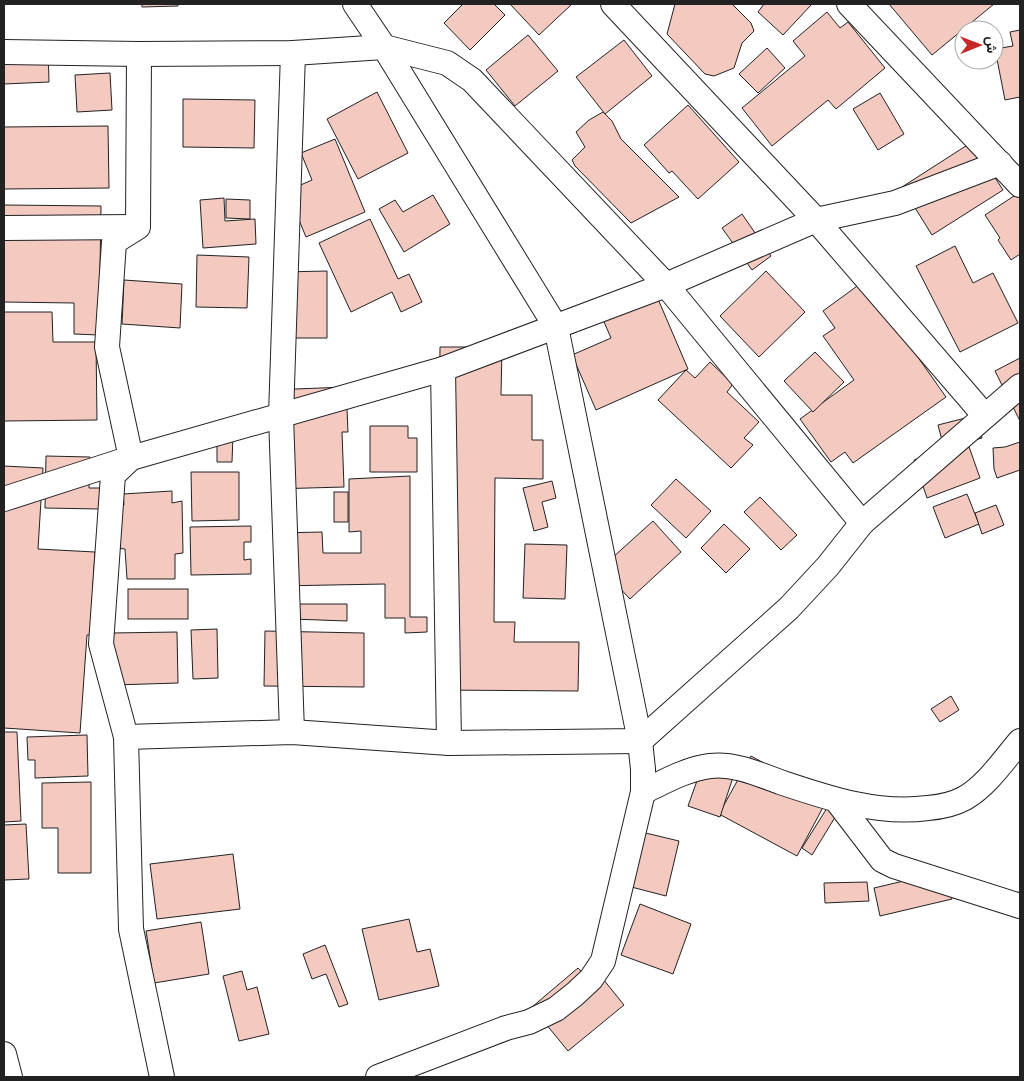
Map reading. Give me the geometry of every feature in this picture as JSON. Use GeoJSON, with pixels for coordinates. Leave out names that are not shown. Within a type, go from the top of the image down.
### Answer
{"type":"FeatureCollection","features":[{"type":"Feature","properties":{"kind":"street"},"geometry":{"type":"LineString","coordinates":[[355,4],[384,47],[556,327],[640,741],[643,769],[643,792],[602,961],[591,979],[576,994],[556,1009],[529,1022],[506,1028],[378,1077]]}},
{"type":"Feature","properties":{"kind":"street"},"geometry":{"type":"LineString","coordinates":[[613,4],[816,220],[985,416]]}},
{"type":"Feature","properties":{"kind":"street"},"geometry":{"type":"LineString","coordinates":[[849,4],[1020,185]]}},
{"type":"Feature","properties":{"kind":"street"},"geometry":{"type":"LineString","coordinates":[[4,52],[139,54],[293,53],[384,47],[447,63],[472,80],[666,285],[862,523]]}},
{"type":"Feature","properties":{"kind":"street"},"geometry":{"type":"LineString","coordinates":[[292,732],[281,416],[293,53]]}},
{"type":"Feature","properties":{"kind":"street"},"geometry":{"type":"LineString","coordinates":[[138,228],[139,54]]}},
{"type":"Feature","properties":{"kind":"street"},"geometry":{"type":"LineString","coordinates":[[4,499],[131,458],[443,369],[666,285],[816,220],[895,203],[1000,163]]}},
{"type":"Feature","properties":{"kind":"street"},"geometry":{"type":"LineString","coordinates":[[4,228],[138,228]]}},
{"type":"Feature","properties":{"kind":"street"},"geometry":{"type":"LineString","coordinates":[[131,458],[108,347],[114,242],[138,228]]}},
{"type":"Feature","properties":{"kind":"street"},"geometry":{"type":"LineString","coordinates":[[443,369],[449,743]]}},
{"type":"Feature","properties":{"kind":"street"},"geometry":{"type":"LineString","coordinates":[[126,737],[292,732],[449,743],[640,741],[789,608],[828,566],[862,523],[1020,386]]}},
{"type":"Feature","properties":{"kind":"street"},"geometry":{"type":"LineString","coordinates":[[131,458],[113,475],[100,644],[126,737],[131,929],[162,1077]]}},
{"type":"Feature","properties":{"kind":"street"},"geometry":{"type":"LineString","coordinates":[[643,792],[683,773],[710,766],[732,766],[836,800],[884,810],[910,811],[940,807],[964,799],[982,785],[1020,741]]}},
{"type":"Feature","properties":{"kind":"street"},"geometry":{"type":"LineString","coordinates":[[836,800],[882,860],[894,866],[1020,906]]}},
{"type":"Feature","properties":{"kind":"street"},"geometry":{"type":"LineString","coordinates":[[4,1054],[10,1077]]}},
{"type":"Feature","properties":{"kind":"building"},"geometry":{"type":"Polygon","coordinates":[[[142,4],[178,4],[178,6],[142,7],[142,4]]]}},
{"type":"Feature","properties":{"kind":"building"},"geometry":{"type":"Polygon","coordinates":[[[463,4],[494,4],[505,15],[470,50],[444,23],[463,4]]]}},
{"type":"Feature","properties":{"kind":"building"},"geometry":{"type":"Polygon","coordinates":[[[510,4],[572,4],[539,35],[510,4]]]}},
{"type":"Feature","properties":{"kind":"building"},"geometry":{"type":"Polygon","coordinates":[[[675,4],[732,4],[751,23],[754,31],[742,43],[734,68],[714,76],[705,74],[667,34],[675,4]]]}},
{"type":"Feature","properties":{"kind":"building"},"geometry":{"type":"Polygon","coordinates":[[[764,4],[812,4],[783,35],[758,12],[764,4]]]}},
{"type":"Feature","properties":{"kind":"building"},"geometry":{"type":"Polygon","coordinates":[[[889,4],[994,4],[975,20],[954,20],[954,37],[932,55],[889,4]]]}},
{"type":"Feature","properties":{"kind":"building"},"geometry":{"type":"Polygon","coordinates":[[[827,12],[840,28],[848,22],[885,68],[836,109],[828,100],[772,146],[742,108],[805,56],[793,41],[827,12]]]}},
{"type":"Feature","properties":{"kind":"building"},"geometry":{"type":"Polygon","coordinates":[[[1020,30],[1020,97],[1005,100],[999,70],[1004,70],[1004,48],[1013,46],[1010,32],[1020,30]]]}},
{"type":"Feature","properties":{"kind":"building"},"geometry":{"type":"Polygon","coordinates":[[[528,35],[558,71],[515,106],[486,70],[528,35]]]}},
{"type":"Feature","properties":{"kind":"building"},"geometry":{"type":"Polygon","coordinates":[[[624,40],[652,76],[605,114],[576,77],[624,40]]]}},
{"type":"Feature","properties":{"kind":"building"},"geometry":{"type":"Polygon","coordinates":[[[48,46],[49,82],[4,84],[4,47],[48,46]]]}},
{"type":"Feature","properties":{"kind":"building"},"geometry":{"type":"Polygon","coordinates":[[[767,48],[785,68],[758,93],[739,74],[767,48]]]}},
{"type":"Feature","properties":{"kind":"building"},"geometry":{"type":"Polygon","coordinates":[[[110,73],[112,110],[77,112],[75,75],[110,73]]]}},
{"type":"Feature","properties":{"kind":"building"},"geometry":{"type":"Polygon","coordinates":[[[377,92],[408,153],[358,179],[327,119],[377,92]]]}},
{"type":"Feature","properties":{"kind":"building"},"geometry":{"type":"Polygon","coordinates":[[[880,93],[904,134],[878,150],[853,109],[880,93]]]}},
{"type":"Feature","properties":{"kind":"building"},"geometry":{"type":"Polygon","coordinates":[[[183,99],[255,100],[254,148],[183,147],[183,99]]]}},
{"type":"Feature","properties":{"kind":"building"},"geometry":{"type":"Polygon","coordinates":[[[688,105],[739,162],[698,199],[672,171],[669,173],[644,145],[688,105]]]}},
{"type":"Feature","properties":{"kind":"building"},"geometry":{"type":"Polygon","coordinates":[[[603,112],[612,121],[621,139],[679,197],[631,223],[575,166],[572,160],[585,147],[576,132],[589,120],[603,112]]]}},
{"type":"Feature","properties":{"kind":"building"},"geometry":{"type":"Polygon","coordinates":[[[108,126],[109,188],[4,189],[4,127],[108,126]]]}},
{"type":"Feature","properties":{"kind":"building"},"geometry":{"type":"Polygon","coordinates":[[[335,139],[365,212],[306,237],[287,191],[312,180],[301,153],[335,139]]]}},
{"type":"Feature","properties":{"kind":"building"},"geometry":{"type":"Polygon","coordinates":[[[972,142],[1003,190],[932,235],[902,187],[972,142]]]}},
{"type":"Feature","properties":{"kind":"building"},"geometry":{"type":"Polygon","coordinates":[[[1017,194],[1020,199],[1020,254],[1011,260],[985,215],[1017,194]]]}},
{"type":"Feature","properties":{"kind":"building"},"geometry":{"type":"Polygon","coordinates":[[[433,195],[450,224],[404,252],[379,209],[395,200],[403,212],[433,195]]]}},
{"type":"Feature","properties":{"kind":"building"},"geometry":{"type":"Polygon","coordinates":[[[224,198],[225,221],[255,219],[256,244],[203,248],[200,200],[224,198]]]}},
{"type":"Feature","properties":{"kind":"building"},"geometry":{"type":"Polygon","coordinates":[[[226,199],[250,200],[250,219],[226,218],[226,199]]]}},
{"type":"Feature","properties":{"kind":"building"},"geometry":{"type":"Polygon","coordinates":[[[4,205],[101,206],[99,335],[74,334],[74,303],[4,302],[4,205]]]}},
{"type":"Feature","properties":{"kind":"building"},"geometry":{"type":"Polygon","coordinates":[[[742,214],[771,256],[752,270],[722,228],[742,214]]]}},
{"type":"Feature","properties":{"kind":"building"},"geometry":{"type":"Polygon","coordinates":[[[370,219],[398,279],[409,274],[422,302],[401,312],[392,292],[351,312],[319,243],[370,219]]]}},
{"type":"Feature","properties":{"kind":"building"},"geometry":{"type":"Polygon","coordinates":[[[955,246],[973,283],[993,273],[1018,323],[960,352],[916,266],[955,246]]]}},
{"type":"Feature","properties":{"kind":"building"},"geometry":{"type":"Polygon","coordinates":[[[197,255],[249,257],[247,308],[196,307],[197,255]]]}},
{"type":"Feature","properties":{"kind":"building"},"geometry":{"type":"Polygon","coordinates":[[[327,271],[327,338],[281,338],[281,272],[327,271]]]}},
{"type":"Feature","properties":{"kind":"building"},"geometry":{"type":"Polygon","coordinates":[[[766,271],[805,312],[759,357],[720,316],[766,271]]]}},
{"type":"Feature","properties":{"kind":"building"},"geometry":{"type":"Polygon","coordinates":[[[124,280],[182,284],[180,328],[122,324],[124,280]]]}},
{"type":"Feature","properties":{"kind":"building"},"geometry":{"type":"Polygon","coordinates":[[[864,281],[946,397],[853,463],[845,452],[831,462],[800,419],[854,380],[823,336],[835,328],[823,311],[864,281]]]}},
{"type":"Feature","properties":{"kind":"building"},"geometry":{"type":"Polygon","coordinates":[[[655,292],[688,369],[596,410],[572,355],[611,338],[601,315],[655,292]]]}},
{"type":"Feature","properties":{"kind":"building"},"geometry":{"type":"Polygon","coordinates":[[[4,312],[52,312],[53,342],[96,342],[97,420],[4,421],[4,312]]]}},
{"type":"Feature","properties":{"kind":"building"},"geometry":{"type":"Polygon","coordinates":[[[440,347],[502,347],[501,395],[532,395],[532,440],[543,440],[543,479],[495,478],[494,622],[515,622],[514,642],[579,642],[578,691],[436,690],[440,347]]]}},
{"type":"Feature","properties":{"kind":"building"},"geometry":{"type":"Polygon","coordinates":[[[815,352],[844,382],[813,412],[784,381],[815,352]]]}},
{"type":"Feature","properties":{"kind":"building"},"geometry":{"type":"Polygon","coordinates":[[[1020,358],[1020,421],[995,371],[1020,358]]]}},
{"type":"Feature","properties":{"kind":"building"},"geometry":{"type":"Polygon","coordinates":[[[710,362],[733,384],[727,392],[759,422],[744,438],[753,445],[731,468],[658,400],[686,370],[695,378],[710,362]]]}},
{"type":"Feature","properties":{"kind":"building"},"geometry":{"type":"Polygon","coordinates":[[[346,387],[348,432],[342,432],[344,487],[273,489],[270,390],[346,387]]]}},
{"type":"Feature","properties":{"kind":"building"},"geometry":{"type":"Polygon","coordinates":[[[977,415],[982,438],[944,448],[938,425],[977,415]]]}},
{"type":"Feature","properties":{"kind":"building"},"geometry":{"type":"Polygon","coordinates":[[[370,426],[408,426],[408,438],[417,438],[417,472],[370,472],[370,426]]]}},
{"type":"Feature","properties":{"kind":"building"},"geometry":{"type":"Polygon","coordinates":[[[217,435],[233,435],[232,462],[217,462],[217,435]]]}},
{"type":"Feature","properties":{"kind":"building"},"geometry":{"type":"Polygon","coordinates":[[[967,441],[980,478],[927,498],[914,460],[967,441]]]}},
{"type":"Feature","properties":{"kind":"building"},"geometry":{"type":"Polygon","coordinates":[[[1020,442],[1020,470],[997,478],[994,469],[993,448],[1005,447],[1020,442]]]}},
{"type":"Feature","properties":{"kind":"building"},"geometry":{"type":"Polygon","coordinates":[[[46,456],[90,457],[89,488],[100,488],[99,509],[45,508],[46,456]]]}},
{"type":"Feature","properties":{"kind":"building"},"geometry":{"type":"Polygon","coordinates":[[[4,466],[43,468],[38,549],[95,552],[90,635],[87,635],[80,733],[4,728],[4,466]]]}},
{"type":"Feature","properties":{"kind":"building"},"geometry":{"type":"Polygon","coordinates":[[[191,472],[239,472],[239,520],[192,521],[191,472]]]}},
{"type":"Feature","properties":{"kind":"building"},"geometry":{"type":"Polygon","coordinates":[[[410,476],[410,617],[427,617],[427,632],[405,633],[405,618],[385,618],[385,584],[277,586],[276,533],[322,532],[323,553],[361,553],[361,531],[349,532],[349,479],[410,476]]]}},
{"type":"Feature","properties":{"kind":"building"},"geometry":{"type":"Polygon","coordinates":[[[676,479],[711,511],[686,538],[651,505],[676,479]]]}},
{"type":"Feature","properties":{"kind":"building"},"geometry":{"type":"Polygon","coordinates":[[[552,481],[556,498],[542,502],[548,527],[534,531],[523,488],[552,481]]]}},
{"type":"Feature","properties":{"kind":"building"},"geometry":{"type":"Polygon","coordinates":[[[172,491],[172,503],[182,501],[183,553],[175,554],[175,579],[127,579],[125,549],[116,548],[116,506],[124,505],[123,494],[172,491]]]}},
{"type":"Feature","properties":{"kind":"building"},"geometry":{"type":"Polygon","coordinates":[[[334,492],[348,492],[348,522],[334,522],[334,492]]]}},
{"type":"Feature","properties":{"kind":"building"},"geometry":{"type":"Polygon","coordinates":[[[967,494],[979,524],[945,538],[933,507],[967,494]]]}},
{"type":"Feature","properties":{"kind":"building"},"geometry":{"type":"Polygon","coordinates":[[[760,497],[797,535],[781,550],[744,512],[760,497]]]}},
{"type":"Feature","properties":{"kind":"building"},"geometry":{"type":"Polygon","coordinates":[[[996,505],[1004,525],[982,534],[975,513],[996,505]]]}},
{"type":"Feature","properties":{"kind":"building"},"geometry":{"type":"Polygon","coordinates":[[[653,521],[681,552],[630,599],[601,568],[653,521]]]}},
{"type":"Feature","properties":{"kind":"building"},"geometry":{"type":"Polygon","coordinates":[[[724,524],[750,549],[726,573],[701,548],[724,524]]]}},
{"type":"Feature","properties":{"kind":"building"},"geometry":{"type":"Polygon","coordinates":[[[251,526],[251,542],[244,542],[244,560],[251,559],[251,574],[191,575],[190,527],[251,526]]]}},
{"type":"Feature","properties":{"kind":"building"},"geometry":{"type":"Polygon","coordinates":[[[525,544],[567,545],[565,599],[523,598],[525,544]]]}},
{"type":"Feature","properties":{"kind":"building"},"geometry":{"type":"Polygon","coordinates":[[[128,589],[188,589],[188,619],[128,619],[128,589]]]}},
{"type":"Feature","properties":{"kind":"building"},"geometry":{"type":"Polygon","coordinates":[[[292,604],[347,604],[347,621],[292,619],[292,604]]]}},
{"type":"Feature","properties":{"kind":"building"},"geometry":{"type":"Polygon","coordinates":[[[217,629],[218,678],[193,679],[191,630],[217,629]]]}},
{"type":"Feature","properties":{"kind":"building"},"geometry":{"type":"Polygon","coordinates":[[[265,631],[364,633],[364,687],[264,686],[265,631]]]}},
{"type":"Feature","properties":{"kind":"building"},"geometry":{"type":"Polygon","coordinates":[[[177,632],[178,683],[114,685],[112,633],[177,632]]]}},
{"type":"Feature","properties":{"kind":"building"},"geometry":{"type":"Polygon","coordinates":[[[951,696],[959,710],[940,722],[931,709],[951,696]]]}},
{"type":"Feature","properties":{"kind":"building"},"geometry":{"type":"Polygon","coordinates":[[[4,732],[17,732],[21,821],[4,822],[4,732]]]}},
{"type":"Feature","properties":{"kind":"building"},"geometry":{"type":"Polygon","coordinates":[[[87,735],[88,776],[35,778],[35,760],[28,760],[27,737],[87,735]]]}},
{"type":"Feature","properties":{"kind":"building"},"geometry":{"type":"Polygon","coordinates":[[[751,756],[828,798],[797,856],[719,814],[751,756]]]}},
{"type":"Feature","properties":{"kind":"building"},"geometry":{"type":"Polygon","coordinates":[[[704,761],[735,771],[720,817],[688,806],[704,761]]]}},
{"type":"Feature","properties":{"kind":"building"},"geometry":{"type":"Polygon","coordinates":[[[91,782],[91,873],[58,873],[58,828],[42,828],[42,783],[91,782]]]}},
{"type":"Feature","properties":{"kind":"building"},"geometry":{"type":"Polygon","coordinates":[[[827,808],[837,814],[812,855],[802,848],[827,808]]]}},
{"type":"Feature","properties":{"kind":"building"},"geometry":{"type":"Polygon","coordinates":[[[26,824],[29,879],[4,880],[4,825],[26,824]]]}},
{"type":"Feature","properties":{"kind":"building"},"geometry":{"type":"Polygon","coordinates":[[[629,829],[679,841],[666,896],[616,883],[629,829]]]}},
{"type":"Feature","properties":{"kind":"building"},"geometry":{"type":"Polygon","coordinates":[[[233,854],[240,909],[157,919],[150,864],[233,854]]]}},
{"type":"Feature","properties":{"kind":"building"},"geometry":{"type":"Polygon","coordinates":[[[946,871],[952,899],[880,916],[874,888],[946,871]]]}},
{"type":"Feature","properties":{"kind":"building"},"geometry":{"type":"Polygon","coordinates":[[[867,882],[869,901],[825,903],[824,883],[867,882]]]}},
{"type":"Feature","properties":{"kind":"building"},"geometry":{"type":"Polygon","coordinates":[[[640,904],[691,924],[673,974],[621,955],[640,904]]]}},
{"type":"Feature","properties":{"kind":"building"},"geometry":{"type":"Polygon","coordinates":[[[409,919],[417,952],[430,949],[439,986],[379,1000],[362,929],[409,919]]]}},
{"type":"Feature","properties":{"kind":"building"},"geometry":{"type":"Polygon","coordinates":[[[201,922],[209,974],[154,983],[146,931],[201,922]]]}},
{"type":"Feature","properties":{"kind":"building"},"geometry":{"type":"Polygon","coordinates":[[[325,945],[348,1004],[339,1007],[326,974],[312,979],[303,954],[325,945]]]}},
{"type":"Feature","properties":{"kind":"building"},"geometry":{"type":"Polygon","coordinates":[[[578,968],[586,977],[595,969],[624,1005],[568,1051],[532,1007],[578,968]]]}},
{"type":"Feature","properties":{"kind":"building"},"geometry":{"type":"Polygon","coordinates":[[[242,971],[247,990],[257,987],[269,1034],[239,1041],[223,976],[242,971]]]}}]}
